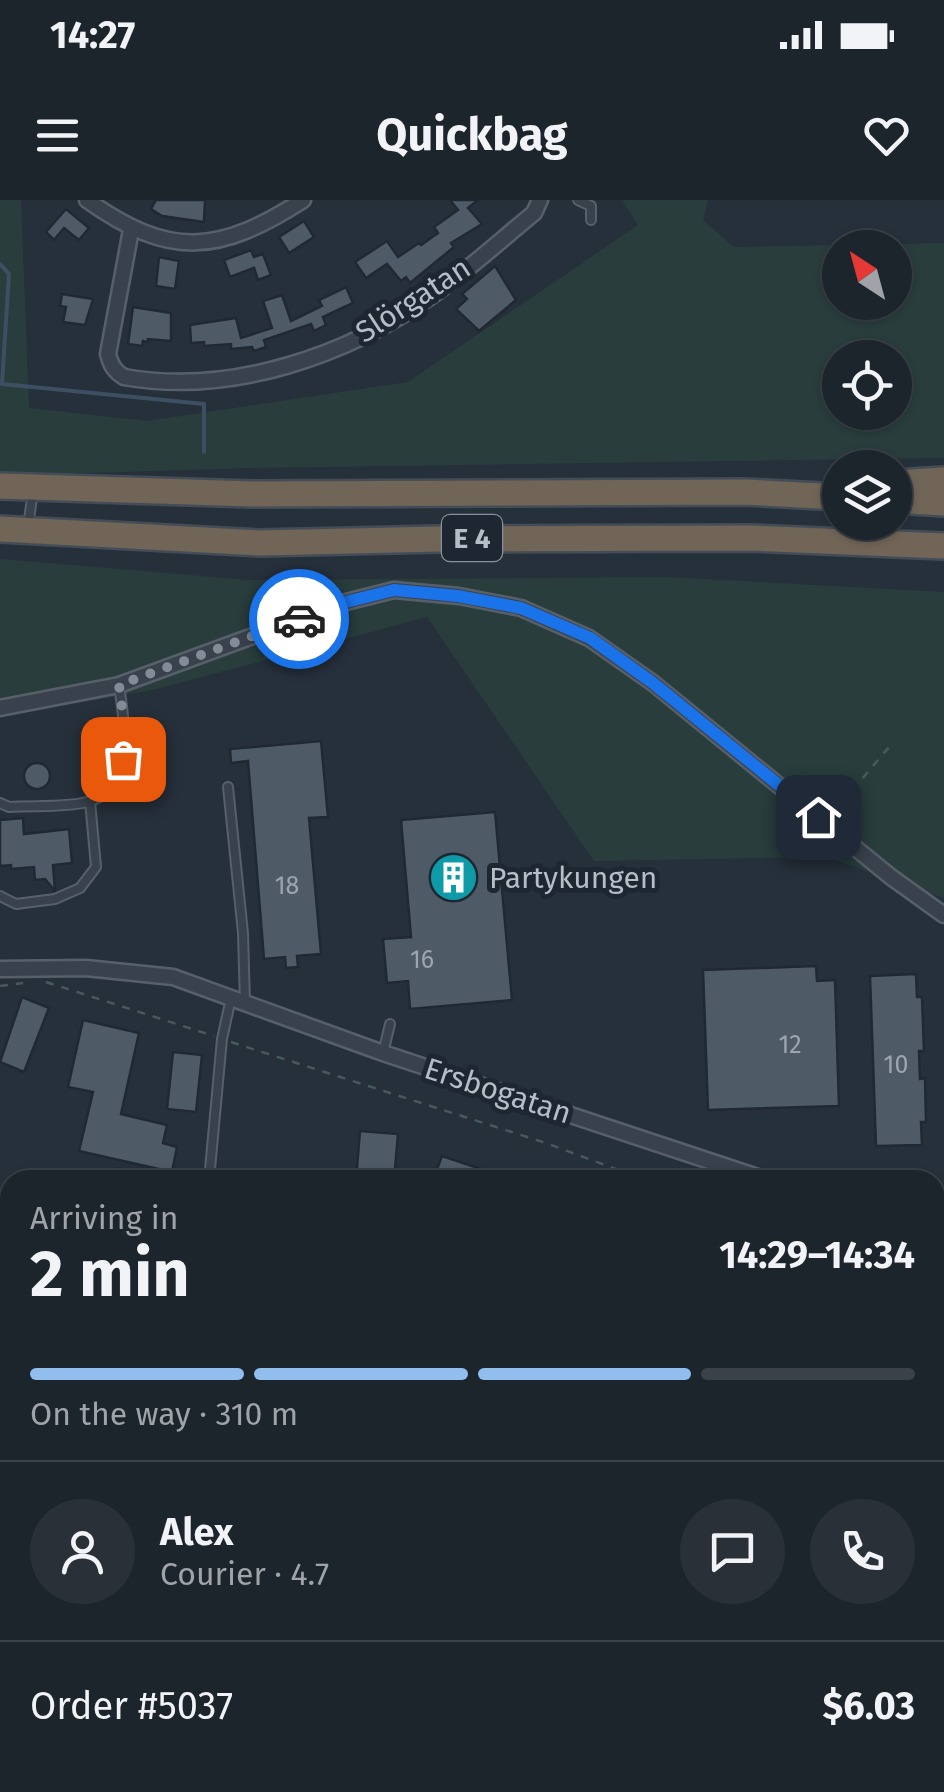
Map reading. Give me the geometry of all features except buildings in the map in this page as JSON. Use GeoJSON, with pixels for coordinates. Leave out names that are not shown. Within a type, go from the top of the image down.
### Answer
{"type":"FeatureCollection","features":[{"type":"Feature","properties":{"kind":"highway"},"geometry":{"type":"LineString","coordinates":[[912,482],[944,480]]}},
{"type":"Feature","properties":{"kind":"highway","name":"E 4"},"geometry":{"type":"LineString","coordinates":[[0,486],[434,495],[745,492],[822,496]]}},
{"type":"Feature","properties":{"kind":"highway"},"geometry":{"type":"LineString","coordinates":[[745,492],[822,487]]}},
{"type":"Feature","properties":{"kind":"highway"},"geometry":{"type":"LineString","coordinates":[[912,501],[944,503]]}},
{"type":"Feature","properties":{"kind":"highway","name":"E 4"},"geometry":{"type":"LineString","coordinates":[[0,529],[260,543],[440,538],[750,538],[944,546]]}},
{"type":"Feature","properties":{"kind":"street"},"geometry":{"type":"LineString","coordinates":[[87,200],[131,230],[172,241],[216,240],[259,226],[303,200]]}},
{"type":"Feature","properties":{"kind":"street","name":"Slörgatan"},"geometry":{"type":"LineString","coordinates":[[131,230],[108,354],[110,362],[124,377],[192,380],[300,362],[387,325],[435,294],[534,213],[540,200]]}},
{"type":"Feature","properties":{"kind":"street"},"geometry":{"type":"LineString","coordinates":[[0,708],[119,685],[346,602],[394,590],[458,596],[521,608],[590,638],[622,660],[944,916]]}},
{"type":"Feature","properties":{"kind":"street","name":"Ersbogatan"},"geometry":{"type":"LineString","coordinates":[[0,969],[86,968],[173,977],[383,1053],[737,1170]]}},
{"type":"Feature","properties":{"kind":"lane"},"geometry":{"type":"LineString","coordinates":[[578,200],[591,206],[591,220]]}},
{"type":"Feature","properties":{"kind":"lane"},"geometry":{"type":"LineString","coordinates":[[28,531],[33,489]]}},
{"type":"Feature","properties":{"kind":"lane"},"geometry":{"type":"LineString","coordinates":[[0,803],[9,806],[90,802],[114,782],[126,738],[119,685]]}},
{"type":"Feature","properties":{"kind":"lane"},"geometry":{"type":"LineString","coordinates":[[209,1170],[222,1038],[238,1001],[243,932],[228,786]]}},
{"type":"Feature","properties":{"kind":"lane"},"geometry":{"type":"LineString","coordinates":[[0,896],[16,904],[55,899],[80,888],[96,867],[90,802]]}},
{"type":"Feature","properties":{"kind":"lane"},"geometry":{"type":"LineString","coordinates":[[383,1053],[390,1024]]}},
{"type":"Feature","properties":{"kind":"path"},"geometry":{"type":"LineString","coordinates":[[845,840],[856,786],[889,747]]}},
{"type":"Feature","properties":{"kind":"path"},"geometry":{"type":"LineString","coordinates":[[42,980],[546,1143],[618,1170]]}},
{"type":"Feature","properties":{"kind":"path"},"geometry":{"type":"LineString","coordinates":[[0,986],[28,982]]}},
{"type":"Feature","properties":{"kind":"green space"},"geometry":{"type":"Polygon","coordinates":[[[0,200],[21,200],[29,408],[147,421],[408,382],[638,225],[622,200],[708,200],[703,220],[734,247],[822,245],[822,320],[912,320],[912,244],[944,243],[944,458],[912,458],[912,450],[822,450],[822,460],[0,473],[0,200]]]}},
{"type":"Feature","properties":{"kind":"green space"},"geometry":{"type":"Polygon","coordinates":[[[0,559],[249,580],[667,577],[944,592],[944,898],[827,857],[594,861],[427,617],[157,689],[0,717],[0,559]]]}},
{"type":"Feature","properties":{"kind":"waterway"},"geometry":{"type":"LineString","coordinates":[[0,264],[9,274],[2,384],[204,404],[204,452]]}},
{"type":"Feature","properties":{"kind":"way so far"},"geometry":{"type":"LineString","coordinates":[[123,759],[126,738],[119,685],[299,619]]}},
{"type":"Feature","properties":{"kind":"place","name":"Partykungen"},"geometry":{"type":"Point","coordinates":[454,878]}},
{"type":"Feature","properties":{"kind":"route"},"geometry":{"type":"LineString","coordinates":[[299,619],[394,590],[458,596],[521,608],[590,638],[653,683],[818,817]]}}]}
